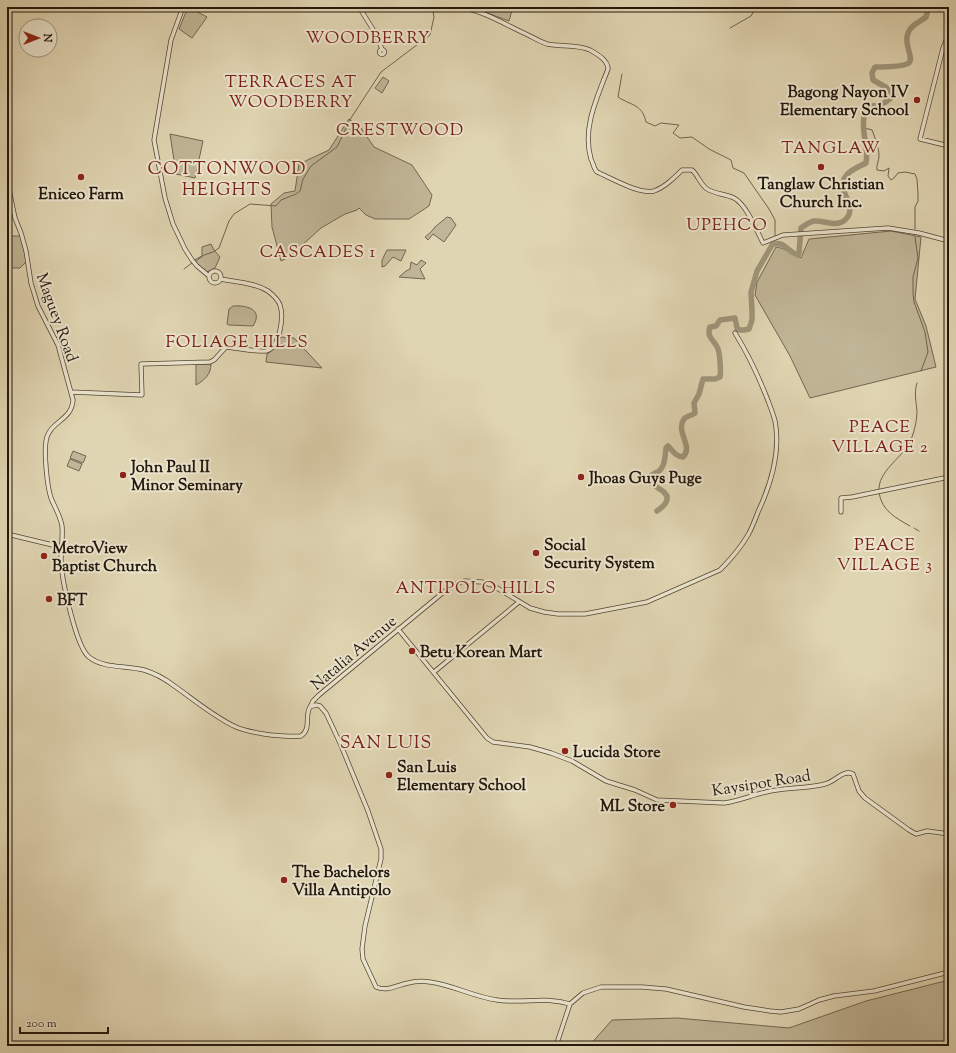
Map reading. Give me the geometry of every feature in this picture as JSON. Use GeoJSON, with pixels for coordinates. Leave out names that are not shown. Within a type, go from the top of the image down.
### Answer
{"type":"FeatureCollection","features":[{"type":"Feature","properties":{"kind":"street"},"geometry":{"type":"LineString","coordinates":[[71,392],[142,395],[141,364],[210,362],[214,360],[226,347],[265,351],[272,348],[280,335],[281,309],[277,299],[266,290],[259,287],[221,279],[214,283],[210,280],[209,276],[197,266],[185,249],[173,224],[165,198],[154,140],[170,40],[183,7]]}},
{"type":"Feature","properties":{"kind":"street"},"geometry":{"type":"LineString","coordinates":[[359,7],[374,31],[382,49]]}},
{"type":"Feature","properties":{"kind":"street"},"geometry":{"type":"LineString","coordinates":[[429,7],[438,9],[456,7],[466,8],[497,20],[544,43],[582,48],[600,56],[606,63],[608,69],[593,108],[588,136],[589,149],[595,170],[598,172],[643,191],[655,190],[666,184],[682,170],[692,170],[701,184],[707,188],[730,196],[739,201],[763,243],[777,237],[888,228],[919,233],[949,241]]}},
{"type":"Feature","properties":{"kind":"street"},"geometry":{"type":"LineString","coordinates":[[949,34],[943,48],[920,139],[949,146]]}},
{"type":"Feature","properties":{"kind":"street","name":"Maguey Road"},"geometry":{"type":"LineString","coordinates":[[7,180],[15,218],[26,252],[31,282],[38,306],[58,345],[71,392],[72,407],[70,412],[49,431],[46,442],[46,464],[50,494],[57,509],[62,526],[61,547],[63,579],[67,600],[81,645],[87,656],[98,662],[144,670],[167,680],[222,718],[236,726],[256,733],[279,736],[301,736],[308,727],[308,713],[310,707]]}},
{"type":"Feature","properties":{"kind":"street"},"geometry":{"type":"LineString","coordinates":[[209,276],[213,272],[218,271],[221,274],[221,279]]}},
{"type":"Feature","properties":{"kind":"street"},"geometry":{"type":"LineString","coordinates":[[398,629],[434,672],[519,602],[530,608],[558,614],[585,614],[611,610],[658,598],[703,576],[720,570],[728,563],[748,535],[770,485],[774,465],[776,437],[775,421],[763,388],[746,351],[735,333]]}},
{"type":"Feature","properties":{"kind":"street"},"geometry":{"type":"LineString","coordinates":[[841,512],[841,498],[949,477]]}},
{"type":"Feature","properties":{"kind":"street"},"geometry":{"type":"LineString","coordinates":[[7,534],[61,547]]}},
{"type":"Feature","properties":{"kind":"street","name":"Natalia Avenue"},"geometry":{"type":"LineString","coordinates":[[310,707],[319,695],[450,586],[464,581],[482,582],[492,585],[519,602]]}},
{"type":"Feature","properties":{"kind":"street","name":"Kaysipot Road"},"geometry":{"type":"LineString","coordinates":[[434,672],[487,738],[493,742],[530,747],[551,753],[572,761],[606,781],[635,790],[657,800],[724,803],[732,802],[744,800],[766,792],[827,784],[850,772],[853,774],[859,791],[865,798],[909,830],[916,834],[928,831],[949,834]]}},
{"type":"Feature","properties":{"kind":"street"},"geometry":{"type":"LineString","coordinates":[[310,707],[316,705],[323,708],[337,735],[368,811],[380,849],[381,859],[365,926],[362,949],[363,959],[376,987],[386,989],[409,982],[429,982],[498,1001],[511,1002],[554,1000],[570,1004]]}},
{"type":"Feature","properties":{"kind":"street"},"geometry":{"type":"LineString","coordinates":[[556,1046],[570,1004],[583,993],[594,988],[642,987],[675,990],[744,1007],[781,1012],[799,1009],[819,1000],[834,996],[874,991],[949,972]]}},
{"type":"Feature","properties":{"kind":"shaded area"},"geometry":{"type":"Polygon","coordinates":[[[188,7],[207,17],[192,38],[179,29],[188,7]]]}},
{"type":"Feature","properties":{"kind":"shaded area"},"geometry":{"type":"Polygon","coordinates":[[[471,7],[513,7],[509,21],[471,7]]]}},
{"type":"Feature","properties":{"kind":"shaded area"},"geometry":{"type":"Polygon","coordinates":[[[383,77],[389,81],[382,93],[375,88],[383,77]]]}},
{"type":"Feature","properties":{"kind":"shaded area"},"geometry":{"type":"Polygon","coordinates":[[[349,119],[361,128],[374,147],[412,165],[432,195],[429,206],[409,219],[375,219],[366,215],[359,208],[345,214],[321,228],[289,257],[281,261],[272,227],[271,204],[284,193],[295,191],[299,164],[329,150],[349,119]]]}},
{"type":"Feature","properties":{"kind":"shaded area"},"geometry":{"type":"Polygon","coordinates":[[[170,134],[203,141],[195,178],[176,174],[170,134]]]}},
{"type":"Feature","properties":{"kind":"shaded area"},"geometry":{"type":"Polygon","coordinates":[[[447,217],[451,218],[456,225],[444,242],[433,234],[428,240],[425,237],[447,217]]]}},
{"type":"Feature","properties":{"kind":"shaded area"},"geometry":{"type":"Polygon","coordinates":[[[891,231],[921,237],[915,299],[926,326],[936,367],[810,398],[790,356],[755,295],[757,282],[776,247],[801,258],[809,239],[891,231]]]}},
{"type":"Feature","properties":{"kind":"shaded area"},"geometry":{"type":"Polygon","coordinates":[[[7,236],[21,236],[27,261],[20,268],[7,268],[7,236]]]}},
{"type":"Feature","properties":{"kind":"shaded area"},"geometry":{"type":"Polygon","coordinates":[[[211,244],[220,257],[215,268],[207,272],[194,260],[202,256],[202,247],[211,244]]]}},
{"type":"Feature","properties":{"kind":"shaded area"},"geometry":{"type":"Polygon","coordinates":[[[387,250],[406,250],[401,261],[393,257],[385,266],[382,267],[382,260],[387,250]]]}},
{"type":"Feature","properties":{"kind":"shaded area"},"geometry":{"type":"Polygon","coordinates":[[[421,260],[426,263],[420,269],[425,279],[399,277],[410,269],[411,262],[417,265],[421,260]]]}},
{"type":"Feature","properties":{"kind":"shaded area"},"geometry":{"type":"Polygon","coordinates":[[[233,306],[248,307],[255,312],[256,320],[253,326],[227,324],[229,309],[233,306]]]}},
{"type":"Feature","properties":{"kind":"shaded area"},"geometry":{"type":"Polygon","coordinates":[[[280,337],[294,338],[322,368],[266,362],[267,354],[276,347],[280,337]]]}},
{"type":"Feature","properties":{"kind":"shaded area"},"geometry":{"type":"Polygon","coordinates":[[[196,364],[211,364],[210,371],[207,376],[196,385],[196,364]]]}},
{"type":"Feature","properties":{"kind":"shaded area"},"geometry":{"type":"Polygon","coordinates":[[[73,451],[86,456],[83,463],[70,458],[73,451]]]}},
{"type":"Feature","properties":{"kind":"shaded area"},"geometry":{"type":"Polygon","coordinates":[[[70,459],[82,464],[79,471],[67,466],[70,459]]]}},
{"type":"Feature","properties":{"kind":"shaded area"},"geometry":{"type":"Polygon","coordinates":[[[949,980],[949,1046],[589,1046],[612,1020],[677,1018],[789,1028],[866,1001],[949,980]]]}},
{"type":"Feature","properties":{"kind":"waterway"},"geometry":{"type":"LineString","coordinates":[[730,28],[751,16],[756,7]]}},
{"type":"Feature","properties":{"kind":"waterway"},"geometry":{"type":"LineString","coordinates":[[657,511],[666,503],[667,496],[664,492],[651,483],[651,476],[658,472],[663,466],[666,448],[668,446],[680,456],[683,457],[686,453],[687,448],[682,429],[684,419],[695,413],[694,403],[699,394],[703,379],[715,379],[720,377],[719,351],[709,334],[710,327],[716,326],[720,320],[735,318],[737,328],[739,330],[749,329],[752,320],[751,292],[757,271],[772,245],[782,245],[798,255],[801,228],[814,221],[834,224],[838,223],[845,220],[849,215],[850,210],[843,184],[848,173],[866,163],[867,152],[863,128],[866,112],[871,106],[884,103],[893,95],[889,89],[873,80],[872,73],[875,67],[897,66],[909,63],[910,57],[907,43],[908,33],[912,27],[926,17],[928,10],[925,7]]}},
{"type":"Feature","properties":{"kind":"waterway"},"geometry":{"type":"LineString","coordinates":[[195,262],[204,255],[219,248],[229,221],[234,214],[250,204],[276,206],[281,200],[300,191],[303,179],[311,166],[337,147],[351,118],[381,72],[430,35],[434,17],[433,11]]}},
{"type":"Feature","properties":{"kind":"waterway"},"geometry":{"type":"LineString","coordinates":[[622,74],[618,97],[636,106],[642,112],[646,122],[655,126],[661,123],[679,125],[673,133],[680,138],[692,137],[709,149],[731,160],[733,168],[744,173],[775,220],[775,237]]}},
{"type":"Feature","properties":{"kind":"waterway"},"geometry":{"type":"LineString","coordinates":[[865,128],[872,130],[878,146],[879,156],[877,170],[884,171],[889,168],[888,176],[891,180],[898,173],[905,172],[915,174],[917,179],[918,194],[918,201],[915,207],[915,229]]}},
{"type":"Feature","properties":{"kind":"waterway"},"geometry":{"type":"LineString","coordinates":[[915,237],[918,258],[913,277],[914,302],[925,332],[928,352],[921,371]]}},
{"type":"Feature","properties":{"kind":"waterway"},"geometry":{"type":"LineString","coordinates":[[184,269],[192,263]]}},
{"type":"Feature","properties":{"kind":"waterway"},"geometry":{"type":"LineString","coordinates":[[879,490],[882,477],[905,450],[915,428],[917,415],[915,393],[917,383]]}},
{"type":"Feature","properties":{"kind":"waterway"},"geometry":{"type":"LineString","coordinates":[[879,493],[886,509],[895,517],[910,526]]}},
{"type":"Feature","properties":{"kind":"waterway"},"geometry":{"type":"LineString","coordinates":[[914,528],[919,531]]}},
{"type":"Feature","properties":{"kind":"place","name":"Bagong Nayon IV Elementary School"},"geometry":{"type":"Point","coordinates":[917,100]}},
{"type":"Feature","properties":{"kind":"place","name":"Tanglaw Christian Church Inc."},"geometry":{"type":"Point","coordinates":[821,167]}},
{"type":"Feature","properties":{"kind":"place","name":"Eniceo Farm"},"geometry":{"type":"Point","coordinates":[81,177]}},
{"type":"Feature","properties":{"kind":"place","name":"John Paul II Minor Seminary"},"geometry":{"type":"Point","coordinates":[123,475]}},
{"type":"Feature","properties":{"kind":"place","name":"Jhoas Guys Puge"},"geometry":{"type":"Point","coordinates":[581,477]}},
{"type":"Feature","properties":{"kind":"place","name":"Social Security System"},"geometry":{"type":"Point","coordinates":[536,553]}},
{"type":"Feature","properties":{"kind":"place","name":"MetroView Baptist Church"},"geometry":{"type":"Point","coordinates":[44,556]}},
{"type":"Feature","properties":{"kind":"place","name":"BFT"},"geometry":{"type":"Point","coordinates":[49,599]}},
{"type":"Feature","properties":{"kind":"place","name":"Betu Korean Mart"},"geometry":{"type":"Point","coordinates":[412,651]}},
{"type":"Feature","properties":{"kind":"place","name":"Lucida Store"},"geometry":{"type":"Point","coordinates":[565,751]}},
{"type":"Feature","properties":{"kind":"place","name":"San Luis Elementary School"},"geometry":{"type":"Point","coordinates":[389,775]}},
{"type":"Feature","properties":{"kind":"place","name":"ML Store"},"geometry":{"type":"Point","coordinates":[673,805]}},
{"type":"Feature","properties":{"kind":"place","name":"The Bachelors Villa Antipolo"},"geometry":{"type":"Point","coordinates":[284,880]}},
{"type":"Feature","properties":{"kind":"district","name":"WOODBERRY"},"geometry":{"type":"Point","coordinates":[368,37]}},
{"type":"Feature","properties":{"kind":"district","name":"TERRACES AT WOODBERRY"},"geometry":{"type":"Point","coordinates":[291,91]}},
{"type":"Feature","properties":{"kind":"district","name":"CRESTWOOD"},"geometry":{"type":"Point","coordinates":[400,129]}},
{"type":"Feature","properties":{"kind":"district","name":"TANGLAW"},"geometry":{"type":"Point","coordinates":[831,147]}},
{"type":"Feature","properties":{"kind":"district","name":"COTTONWOOD HEIGHTS"},"geometry":{"type":"Point","coordinates":[227,178]}},
{"type":"Feature","properties":{"kind":"district","name":"UPEHCO"},"geometry":{"type":"Point","coordinates":[727,224]}},
{"type":"Feature","properties":{"kind":"district","name":"CASCADES 1"},"geometry":{"type":"Point","coordinates":[318,251]}},
{"type":"Feature","properties":{"kind":"district","name":"FOLIAGE HILLS"},"geometry":{"type":"Point","coordinates":[237,341]}},
{"type":"Feature","properties":{"kind":"district","name":"PEACE VILLAGE 2"},"geometry":{"type":"Point","coordinates":[880,436]}},
{"type":"Feature","properties":{"kind":"district","name":"PEACE VILLAGE 3"},"geometry":{"type":"Point","coordinates":[885,554]}},
{"type":"Feature","properties":{"kind":"district","name":"ANTIPOLO HILLS"},"geometry":{"type":"Point","coordinates":[476,587]}},
{"type":"Feature","properties":{"kind":"district","name":"SAN LUIS"},"geometry":{"type":"Point","coordinates":[386,742]}}]}
